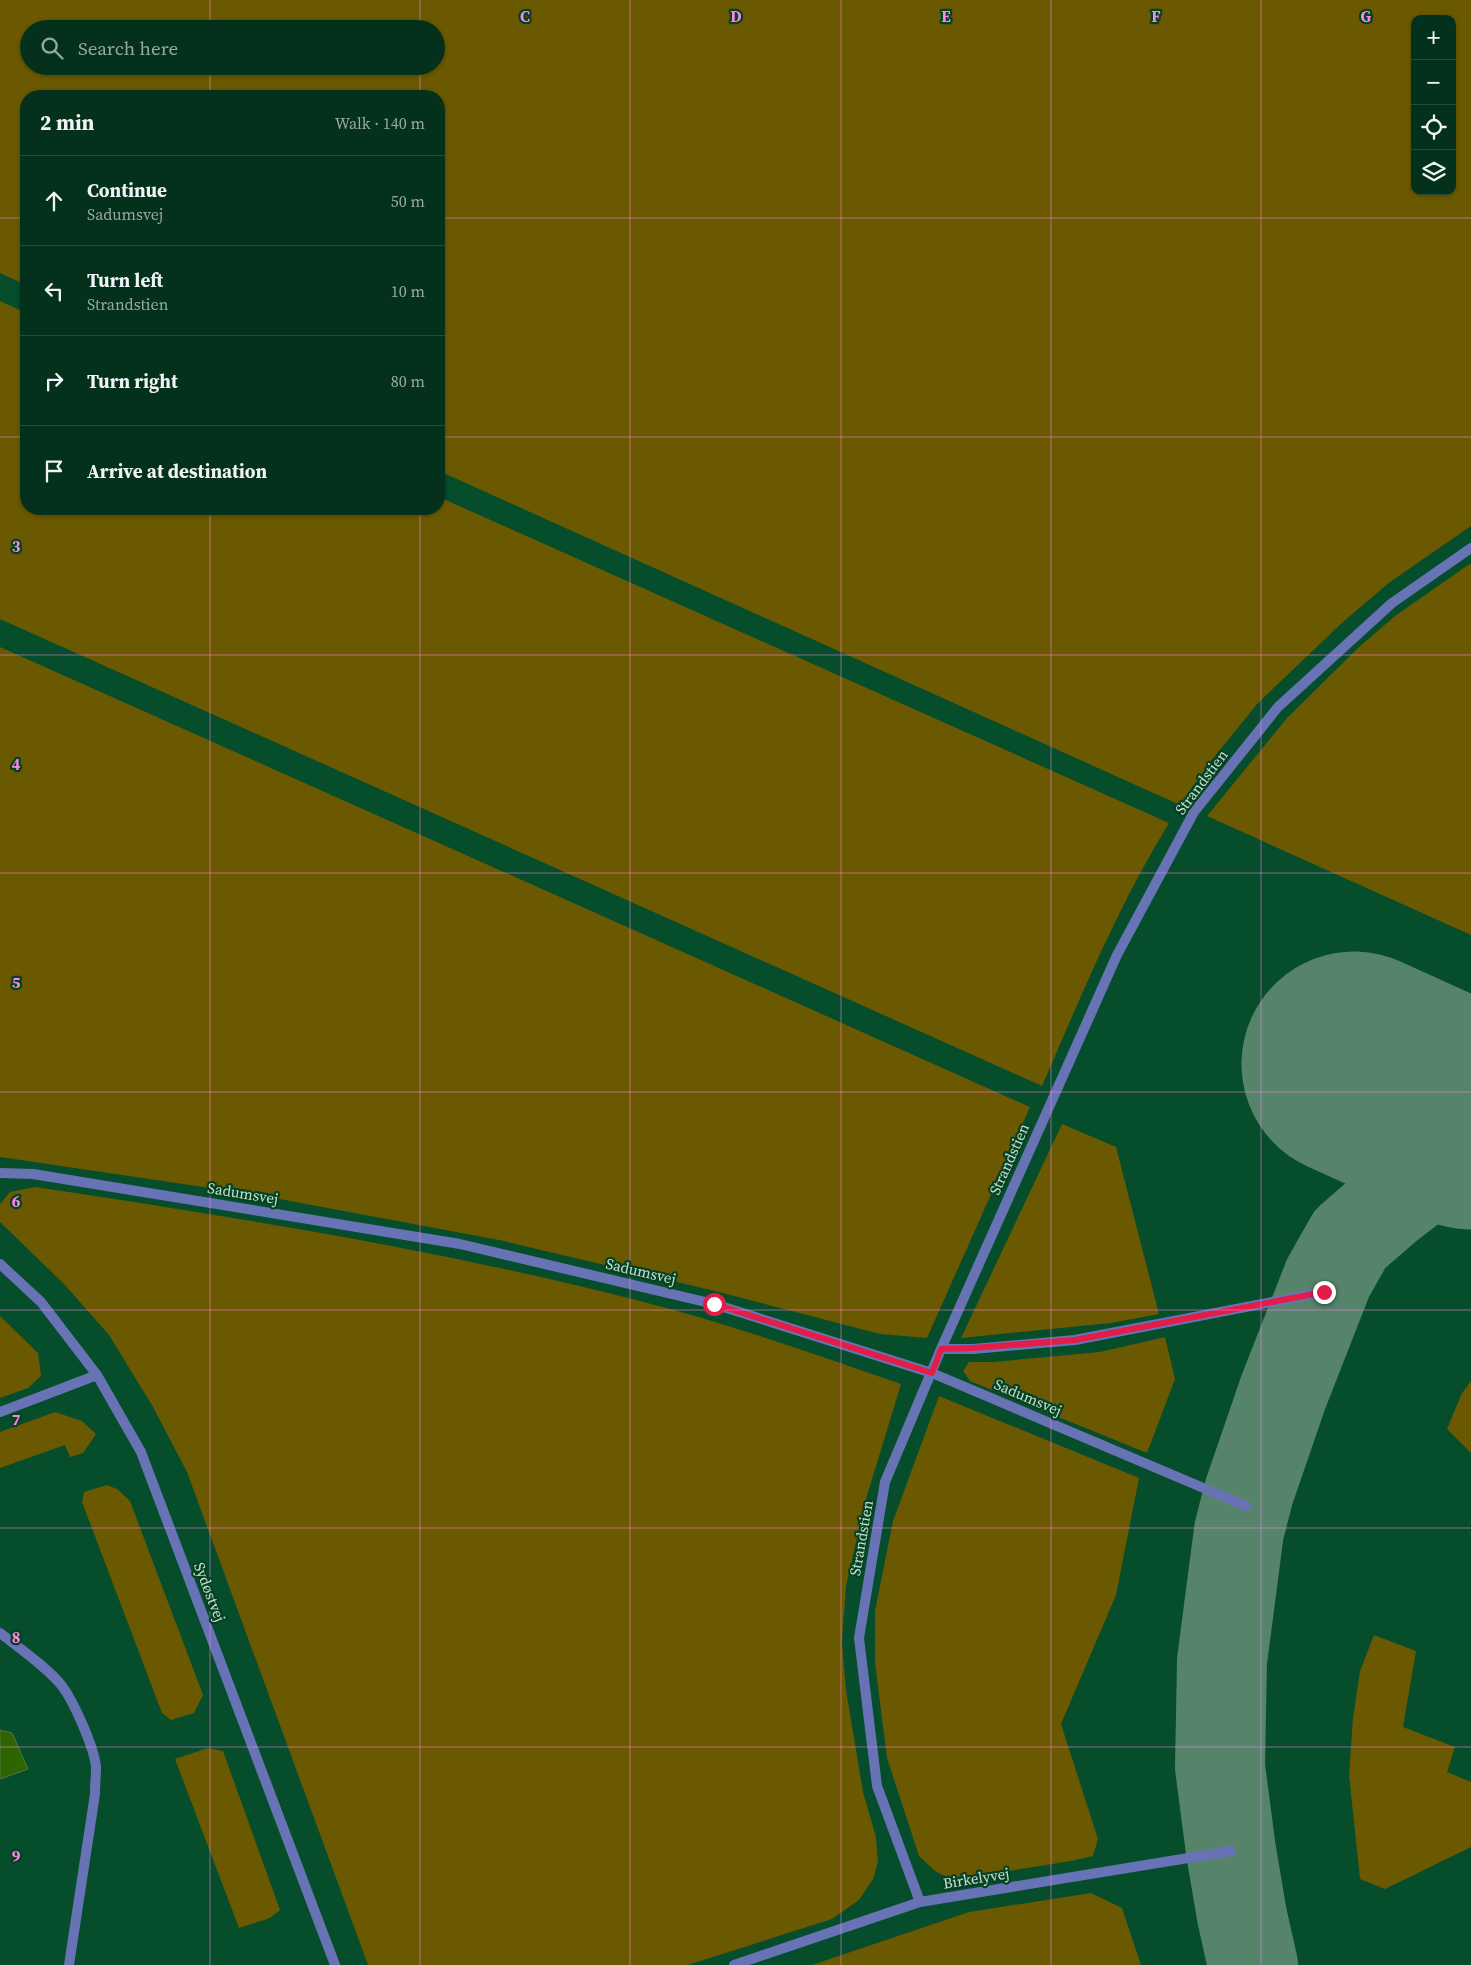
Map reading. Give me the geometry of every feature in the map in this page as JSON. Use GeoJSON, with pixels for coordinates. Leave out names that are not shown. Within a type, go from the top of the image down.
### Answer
{"type":"FeatureCollection","features":[{"type":"Feature","properties":{"kind":"lane","name":"Strandstien"},"geometry":{"type":"LineString","coordinates":[[920,1902],[877,1786],[859,1638],[886,1482],[941,1349],[1117,955],[1194,812],[1278,707],[1392,603],[1471,548]]}},
{"type":"Feature","properties":{"kind":"lane","name":"Sadumsvej"},"geometry":{"type":"LineString","coordinates":[[0,1173],[33,1174],[460,1244],[714,1304],[932,1373],[1246,1506]]}},
{"type":"Feature","properties":{"kind":"lane","name":"Sydøstvej"},"geometry":{"type":"LineString","coordinates":[[0,1264],[41,1302],[97,1376],[141,1452],[335,1965]]}},
{"type":"Feature","properties":{"kind":"lane"},"geometry":{"type":"LineString","coordinates":[[941,1349],[1075,1340],[1324,1292]]}},
{"type":"Feature","properties":{"kind":"lane"},"geometry":{"type":"LineString","coordinates":[[0,1412],[97,1376]]}},
{"type":"Feature","properties":{"kind":"lane"},"geometry":{"type":"LineString","coordinates":[[0,1633],[33,1659],[62,1686],[87,1734],[93,1752],[96,1767],[95,1794],[69,1965]]}},
{"type":"Feature","properties":{"kind":"lane","name":"Birkelyvej"},"geometry":{"type":"LineString","coordinates":[[734,1965],[920,1902],[1231,1851]]}},
{"type":"Feature","properties":{"kind":"shaded area"},"geometry":{"type":"Polygon","coordinates":[[[0,0],[1471,0],[1471,1965],[0,1965],[0,0]]]}},
{"type":"Feature","properties":{"kind":"shaded area"},"geometry":{"type":"Polygon","coordinates":[[[0,0],[1471,0],[1471,526],[1390,582],[1344,621],[1258,703],[1210,762],[1180,805],[445,474],[445,90],[20,90],[20,282],[0,273],[0,0]]]}},
{"type":"Feature","properties":{"kind":"shaded area"},"geometry":{"type":"Polygon","coordinates":[[[0,301],[20,310],[20,515],[445,515],[445,500],[1169,823],[1150,854],[1117,919],[1042,1086],[0,619],[0,301]]]}},
{"type":"Feature","properties":{"kind":"shaded area"},"geometry":{"type":"Polygon","coordinates":[[[1471,563],[1471,935],[1207,816],[1287,718],[1358,648],[1395,616],[1471,563]]]}},
{"type":"Feature","properties":{"kind":"shaded area"},"geometry":{"type":"Polygon","coordinates":[[[0,647],[1030,1107],[927,1338],[880,1334],[719,1292],[499,1240],[258,1195],[0,1157],[0,647]]]}},
{"type":"Feature","properties":{"kind":"shaded area"},"geometry":{"type":"Polygon","coordinates":[[[1062,1124],[1116,1147],[1159,1314],[1111,1323],[961,1338],[1062,1124]]]}},
{"type":"Feature","properties":{"kind":"shaded area"},"geometry":{"type":"Polygon","coordinates":[[[35,1187],[260,1222],[410,1250],[558,1281],[632,1299],[734,1328],[901,1384],[866,1499],[846,1586],[842,1643],[846,1690],[863,1792],[876,1837],[878,1862],[873,1879],[859,1900],[832,1919],[688,1965],[368,1965],[187,1472],[153,1407],[109,1335],[65,1285],[0,1222],[0,1204],[10,1192],[35,1187]]]}},
{"type":"Feature","properties":{"kind":"shaded area"},"geometry":{"type":"Polygon","coordinates":[[[0,1316],[38,1353],[41,1376],[28,1388],[0,1398],[0,1316]]]}},
{"type":"Feature","properties":{"kind":"shaded area"},"geometry":{"type":"Polygon","coordinates":[[[1165,1337],[1175,1379],[1147,1453],[970,1381],[963,1371],[969,1362],[993,1362],[1100,1352],[1165,1337]]]}},
{"type":"Feature","properties":{"kind":"shaded area"},"geometry":{"type":"Polygon","coordinates":[[[1471,1381],[1471,1453],[1447,1429],[1462,1393],[1471,1381]]]}},
{"type":"Feature","properties":{"kind":"shaded area"},"geometry":{"type":"Polygon","coordinates":[[[939,1396],[1139,1478],[1116,1595],[1061,1724],[1098,1839],[1093,1856],[953,1880],[935,1871],[919,1856],[887,1758],[875,1663],[875,1611],[893,1521],[939,1396]]]}},
{"type":"Feature","properties":{"kind":"shaded area"},"geometry":{"type":"Polygon","coordinates":[[[55,1412],[82,1421],[96,1434],[83,1453],[70,1457],[65,1445],[0,1468],[0,1432],[55,1412]]]}},
{"type":"Feature","properties":{"kind":"shaded area"},"geometry":{"type":"Polygon","coordinates":[[[107,1485],[117,1489],[130,1501],[203,1695],[194,1713],[171,1720],[162,1713],[82,1502],[84,1492],[107,1485]]]}},
{"type":"Feature","properties":{"kind":"shaded area"},"geometry":{"type":"Polygon","coordinates":[[[1374,1635],[1416,1651],[1403,1727],[1455,1747],[1447,1772],[1471,1782],[1471,1847],[1385,1889],[1360,1879],[1349,1775],[1353,1718],[1360,1671],[1374,1635]]]}},
{"type":"Feature","properties":{"kind":"shaded area"},"geometry":{"type":"Polygon","coordinates":[[[208,1748],[223,1751],[280,1910],[270,1918],[239,1928],[175,1759],[208,1748]]]}},
{"type":"Feature","properties":{"kind":"shaded area"},"geometry":{"type":"Polygon","coordinates":[[[1091,1893],[1122,1908],[1141,1965],[812,1965],[969,1912],[1091,1893]]]}},
{"type":"Feature","properties":{"kind":"building"},"geometry":{"type":"Polygon","coordinates":[[[0,1730],[12,1733],[28,1769],[0,1779],[0,1730]]]}},
{"type":"Feature","properties":{"kind":"taxiway"},"geometry":{"type":"LineString","coordinates":[[1253,1965],[1242,1916],[1231,1851],[1220,1767],[1222,1661],[1239,1531],[1249,1492],[1283,1393],[1328,1278],[1350,1239],[1427,1176],[1471,1164]]}},
{"type":"Feature","properties":{"kind":"runway"},"geometry":{"type":"LineString","coordinates":[[1354,1064],[1471,1117]]}},
{"type":"Feature","properties":{"kind":"route"},"geometry":{"type":"LineString","coordinates":[[714,1304],[932,1373],[941,1349],[1075,1340],[1324,1292]]}}]}
